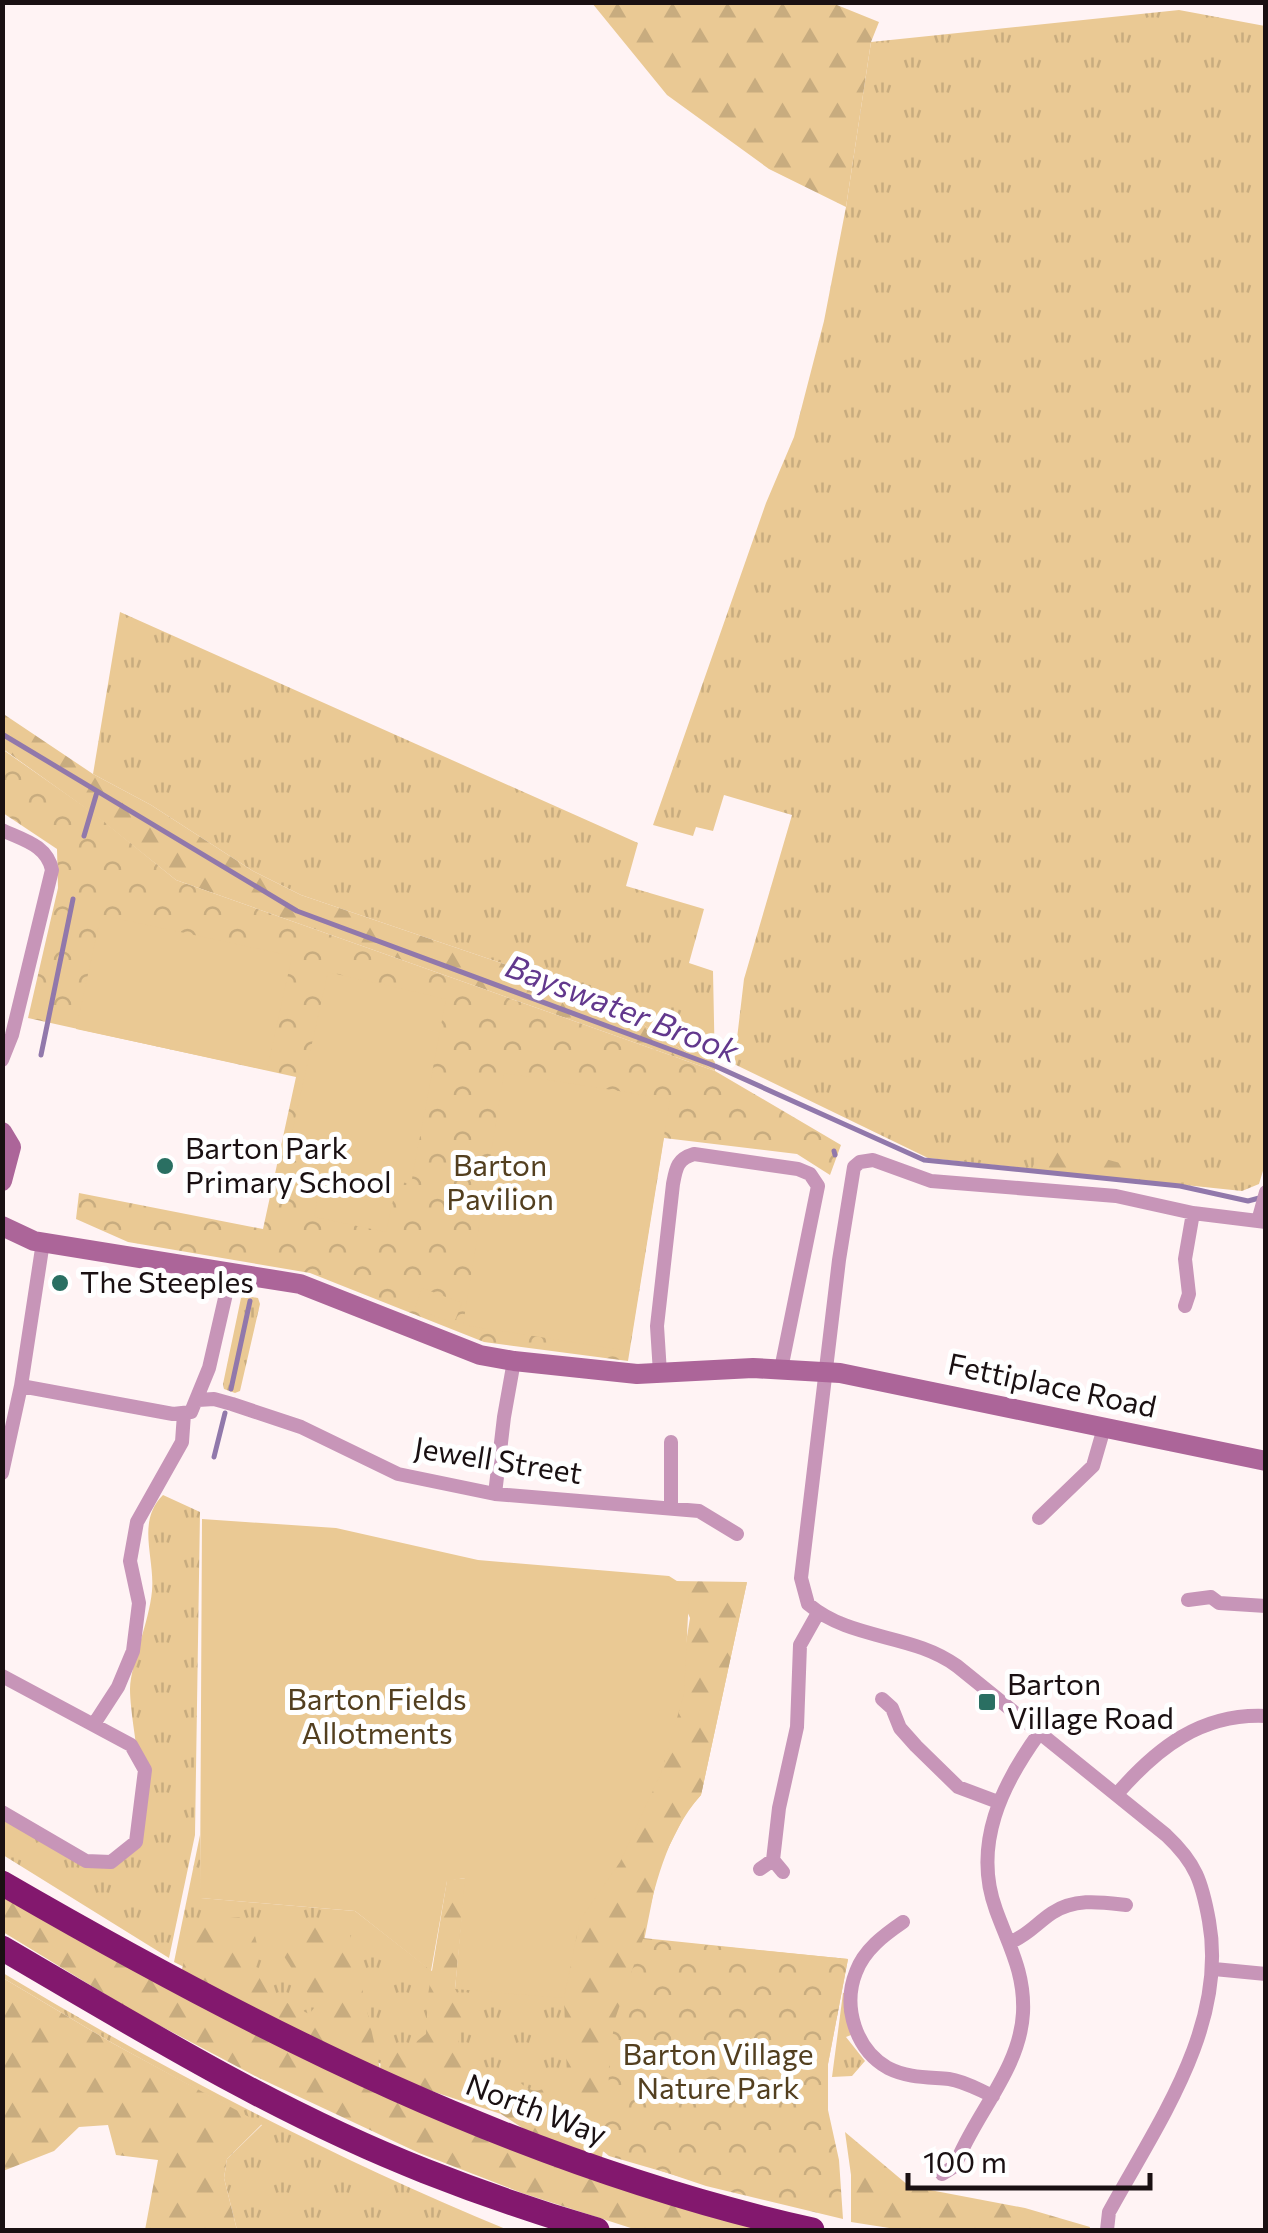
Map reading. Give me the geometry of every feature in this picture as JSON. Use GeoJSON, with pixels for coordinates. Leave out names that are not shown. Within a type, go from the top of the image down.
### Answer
{"type":"FeatureCollection","features":[{"type":"Feature","properties":{"kind":"highway","name":"North Way"},"geometry":{"type":"LineString","coordinates":[[2,1884],[316,2054],[530,2145],[679,2196],[812,2230]]}},
{"type":"Feature","properties":{"kind":"highway"},"geometry":{"type":"LineString","coordinates":[[2,1948],[282,2105],[424,2171],[597,2230]]}},
{"type":"Feature","properties":{"kind":"street"},"geometry":{"type":"LineString","coordinates":[[2,830],[42,849],[52,870],[12,1035],[2,1060]]}},
{"type":"Feature","properties":{"kind":"street"},"geometry":{"type":"LineString","coordinates":[[2,1132],[10,1148],[2,1181]]}},
{"type":"Feature","properties":{"kind":"street"},"geometry":{"type":"LineString","coordinates":[[660,1374],[657,1326],[673,1184],[676,1167],[683,1157],[694,1154],[798,1169],[810,1174],[818,1186],[781,1369]]}},
{"type":"Feature","properties":{"kind":"street"},"geometry":{"type":"LineString","coordinates":[[1106,2230],[1110,2212],[1196,2044],[1214,1969],[1205,1895],[1193,1864],[1166,1835],[943,1655],[867,1634],[808,1604],[801,1578],[854,1168],[860,1162],[873,1160],[931,1181],[1116,1196],[1193,1213],[1262,1211]]}},
{"type":"Feature","properties":{"kind":"street"},"geometry":{"type":"LineString","coordinates":[[1192,1299],[1185,1259],[1193,1213]]}},
{"type":"Feature","properties":{"kind":"street","name":"Fettiplace Road"},"geometry":{"type":"LineString","coordinates":[[2,1226],[43,1242],[300,1284],[480,1355],[622,1374],[781,1369],[825,1372],[1266,1461]]}},
{"type":"Feature","properties":{"kind":"street"},"geometry":{"type":"LineString","coordinates":[[2,1473],[43,1242]]}},
{"type":"Feature","properties":{"kind":"street"},"geometry":{"type":"LineString","coordinates":[[20,1386],[184,1414],[192,1412],[210,1368],[231,1272]]}},
{"type":"Feature","properties":{"kind":"street"},"geometry":{"type":"LineString","coordinates":[[495,1494],[514,1361]]}},
{"type":"Feature","properties":{"kind":"street","name":"Jewell Street"},"geometry":{"type":"LineString","coordinates":[[198,1400],[232,1404],[301,1427],[398,1474],[495,1494],[699,1511],[738,1534]]}},
{"type":"Feature","properties":{"kind":"street"},"geometry":{"type":"LineString","coordinates":[[94,1724],[118,1687],[132,1651],[138,1603],[130,1562],[137,1522],[182,1442],[184,1414]]}},
{"type":"Feature","properties":{"kind":"street"},"geometry":{"type":"LineString","coordinates":[[1038,1518],[1093,1466],[1104,1428]]}},
{"type":"Feature","properties":{"kind":"street"},"geometry":{"type":"LineString","coordinates":[[670,1442],[671,1508]]}},
{"type":"Feature","properties":{"kind":"street"},"geometry":{"type":"LineString","coordinates":[[1188,1600],[1211,1597],[1219,1603],[1266,1606]]}},
{"type":"Feature","properties":{"kind":"street"},"geometry":{"type":"LineString","coordinates":[[772,1867],[777,1818],[798,1728],[800,1645],[818,1612]]}},
{"type":"Feature","properties":{"kind":"street"},"geometry":{"type":"LineString","coordinates":[[2,1676],[130,1745],[145,1770],[136,1842],[111,1862],[86,1861],[2,1812]]}},
{"type":"Feature","properties":{"kind":"street"},"geometry":{"type":"LineString","coordinates":[[882,1698],[916,1746],[958,1787],[998,1802]]}},
{"type":"Feature","properties":{"kind":"street"},"geometry":{"type":"LineString","coordinates":[[1117,1794],[1156,1752],[1175,1739],[1230,1719],[1266,1716]]}},
{"type":"Feature","properties":{"kind":"street"},"geometry":{"type":"LineString","coordinates":[[942,2174],[955,2166],[1017,2044],[1023,2016],[1021,1976],[989,1882],[991,1827],[1009,1777],[1040,1732]]}},
{"type":"Feature","properties":{"kind":"street"},"geometry":{"type":"LineString","coordinates":[[1011,1942],[1029,1934],[1055,1911],[1073,1904],[1093,1901],[1126,1905]]}},
{"type":"Feature","properties":{"kind":"street"},"geometry":{"type":"LineString","coordinates":[[903,1922],[877,1931],[856,1971],[853,2015],[861,2043],[887,2067],[909,2076],[953,2080],[992,2096]]}},
{"type":"Feature","properties":{"kind":"street"},"geometry":{"type":"LineString","coordinates":[[1214,1969],[1266,1974]]}},
{"type":"Feature","properties":{"kind":"green space"},"geometry":{"type":"Polygon","coordinates":[[[592,3],[832,3],[879,22],[871,42],[846,207],[769,169],[667,95],[592,3]]]}},
{"type":"Feature","properties":{"kind":"green space"},"geometry":{"type":"Polygon","coordinates":[[[1179,10],[1265,26],[1266,1161],[1259,1184],[1242,1191],[928,1158],[734,1064],[744,979],[792,815],[724,795],[713,831],[696,827],[693,836],[653,825],[766,503],[794,437],[824,321],[871,42],[1179,10]]]}},
{"type":"Feature","properties":{"kind":"green space"},"geometry":{"type":"Polygon","coordinates":[[[120,612],[638,843],[626,886],[704,909],[689,963],[713,971],[715,1071],[598,996],[301,895],[253,871],[151,805],[93,774],[120,612]]]}},
{"type":"Feature","properties":{"kind":"green space"},"geometry":{"type":"Polygon","coordinates":[[[2,713],[93,774],[151,805],[253,871],[301,895],[598,996],[715,1071],[176,880],[3,749],[2,713]]]}},
{"type":"Feature","properties":{"kind":"green space","name":"Barton Pavilion"},"geometry":{"type":"Polygon","coordinates":[[[2,749],[92,812],[176,880],[715,1071],[841,1145],[830,1175],[797,1154],[664,1138],[628,1361],[484,1342],[310,1273],[128,1242],[76,1219],[79,1193],[263,1229],[296,1077],[28,1018],[58,888],[57,849],[3,813],[2,749]]]}},
{"type":"Feature","properties":{"kind":"green space"},"geometry":{"type":"Polygon","coordinates":[[[101,915],[292,956],[267,1070],[76,1029],[101,915]]]}},
{"type":"Feature","properties":{"kind":"green space"},"geometry":{"type":"Polygon","coordinates":[[[328,972],[446,999],[411,1184],[286,1159],[328,972]]]}},
{"type":"Feature","properties":{"kind":"green space"},"geometry":{"type":"Polygon","coordinates":[[[504,1073],[670,1099],[629,1351],[463,1325],[504,1073]]]}},
{"type":"Feature","properties":{"kind":"green space"},"geometry":{"type":"Polygon","coordinates":[[[1043,1142],[1120,1163],[1142,1181],[1032,1169],[1043,1142]]]}},
{"type":"Feature","properties":{"kind":"green space"},"geometry":{"type":"Polygon","coordinates":[[[321,1181],[394,1196],[386,1232],[314,1217],[321,1181]]]}},
{"type":"Feature","properties":{"kind":"green space"},"geometry":{"type":"Polygon","coordinates":[[[422,1288],[462,1303],[454,1323],[415,1309],[422,1288]]]}},
{"type":"Feature","properties":{"kind":"green space"},"geometry":{"type":"Polygon","coordinates":[[[241,1298],[258,1298],[260,1304],[240,1391],[235,1393],[224,1389],[223,1384],[241,1298]]]}},
{"type":"Feature","properties":{"kind":"green space"},"geometry":{"type":"Polygon","coordinates":[[[163,1495],[200,1512],[195,1835],[169,1958],[3,1855],[2,1812],[86,1861],[111,1862],[135,1843],[142,1812],[130,1689],[152,1591],[148,1528],[155,1505],[163,1495]]]}},
{"type":"Feature","properties":{"kind":"green space","name":"Barton Fields Allotments"},"geometry":{"type":"Polygon","coordinates":[[[202,1519],[336,1528],[478,1560],[669,1576],[680,1583],[689,1596],[684,1694],[661,1773],[620,1862],[580,1920],[564,1998],[455,1989],[465,1878],[447,1881],[431,1971],[355,1911],[200,1898],[202,1519]]]}},
{"type":"Feature","properties":{"kind":"green space"},"geometry":{"type":"Polygon","coordinates":[[[674,1581],[747,1582],[701,1795],[670,1845],[643,1938],[848,1959],[828,2064],[712,2186],[603,2151],[601,2163],[547,2144],[501,2114],[380,2074],[181,1973],[194,1922],[239,1917],[253,1927],[258,1949],[255,1970],[268,1993],[309,2014],[316,2006],[269,1933],[324,1921],[348,1925],[380,2069],[382,2050],[403,2052],[426,2034],[428,1995],[447,1880],[466,1878],[455,1989],[462,2012],[456,2050],[467,2068],[496,2069],[531,2090],[544,2089],[567,2076],[564,1998],[580,1920],[620,1862],[661,1773],[684,1694],[690,1618],[674,1581]]]}},
{"type":"Feature","properties":{"kind":"green space"},"geometry":{"type":"Polygon","coordinates":[[[747,1582],[701,1795],[687,1811],[659,1866],[602,2151],[379,2063],[174,1962],[200,1835],[201,1898],[355,1911],[455,1989],[747,1582]]]}},
{"type":"Feature","properties":{"kind":"green space"},"geometry":{"type":"Polygon","coordinates":[[[2,1895],[259,2031],[773,2230],[637,2230],[522,2193],[419,2153],[259,2078],[136,2013],[3,1932],[2,1895]]]}},
{"type":"Feature","properties":{"kind":"green space","name":"Barton Village Nature Park"},"geometry":{"type":"Polygon","coordinates":[[[643,1939],[848,1959],[828,2064],[828,2110],[839,2160],[843,2219],[706,2186],[602,2151],[614,2022],[643,1939]]]}},
{"type":"Feature","properties":{"kind":"green space"},"geometry":{"type":"Polygon","coordinates":[[[3,1973],[250,2111],[377,2173],[508,2230],[237,2230],[224,2178],[227,2159],[262,2125],[114,2044],[3,1978],[3,1973]]]}},
{"type":"Feature","properties":{"kind":"green space"},"geometry":{"type":"Polygon","coordinates":[[[3,1978],[262,2124],[227,2159],[224,2178],[237,2230],[145,2230],[158,2160],[116,2155],[108,2125],[79,2127],[54,2151],[3,2171],[3,1978]]]}},
{"type":"Feature","properties":{"kind":"green space"},"geometry":{"type":"Polygon","coordinates":[[[843,1993],[851,2035],[846,2037],[865,2061],[852,2076],[832,2077],[843,1993]]]}},
{"type":"Feature","properties":{"kind":"green space"},"geometry":{"type":"Polygon","coordinates":[[[845,2132],[909,2186],[1025,2208],[1090,2227],[1089,2230],[902,2230],[851,2222],[851,2175],[845,2132]]]}},
{"type":"Feature","properties":{"kind":"waterway","name":"Bayswater Brook"},"geometry":{"type":"LineString","coordinates":[[2,734],[297,911],[715,1066],[924,1160],[1180,1186],[1248,1201],[1263,1197]]}},
{"type":"Feature","properties":{"kind":"waterway"},"geometry":{"type":"LineString","coordinates":[[84,836],[97,792]]}},
{"type":"Feature","properties":{"kind":"waterway"},"geometry":{"type":"LineString","coordinates":[[41,1055],[73,899]]}},
{"type":"Feature","properties":{"kind":"waterway"},"geometry":{"type":"LineString","coordinates":[[834,1151],[835,1155]]}},
{"type":"Feature","properties":{"kind":"waterway"},"geometry":{"type":"LineString","coordinates":[[231,1389],[250,1301]]}},
{"type":"Feature","properties":{"kind":"waterway"},"geometry":{"type":"LineString","coordinates":[[214,1457],[225,1413]]}},
{"type":"Feature","properties":{"kind":"place","name":"Barton Park Primary School"},"geometry":{"type":"Point","coordinates":[165,1166]}},
{"type":"Feature","properties":{"kind":"place","name":"The Steeples"},"geometry":{"type":"Point","coordinates":[60,1283]}},
{"type":"Feature","properties":{"kind":"place","name":"Barton Village Road"},"geometry":{"type":"Point","coordinates":[987,1702]}}]}
